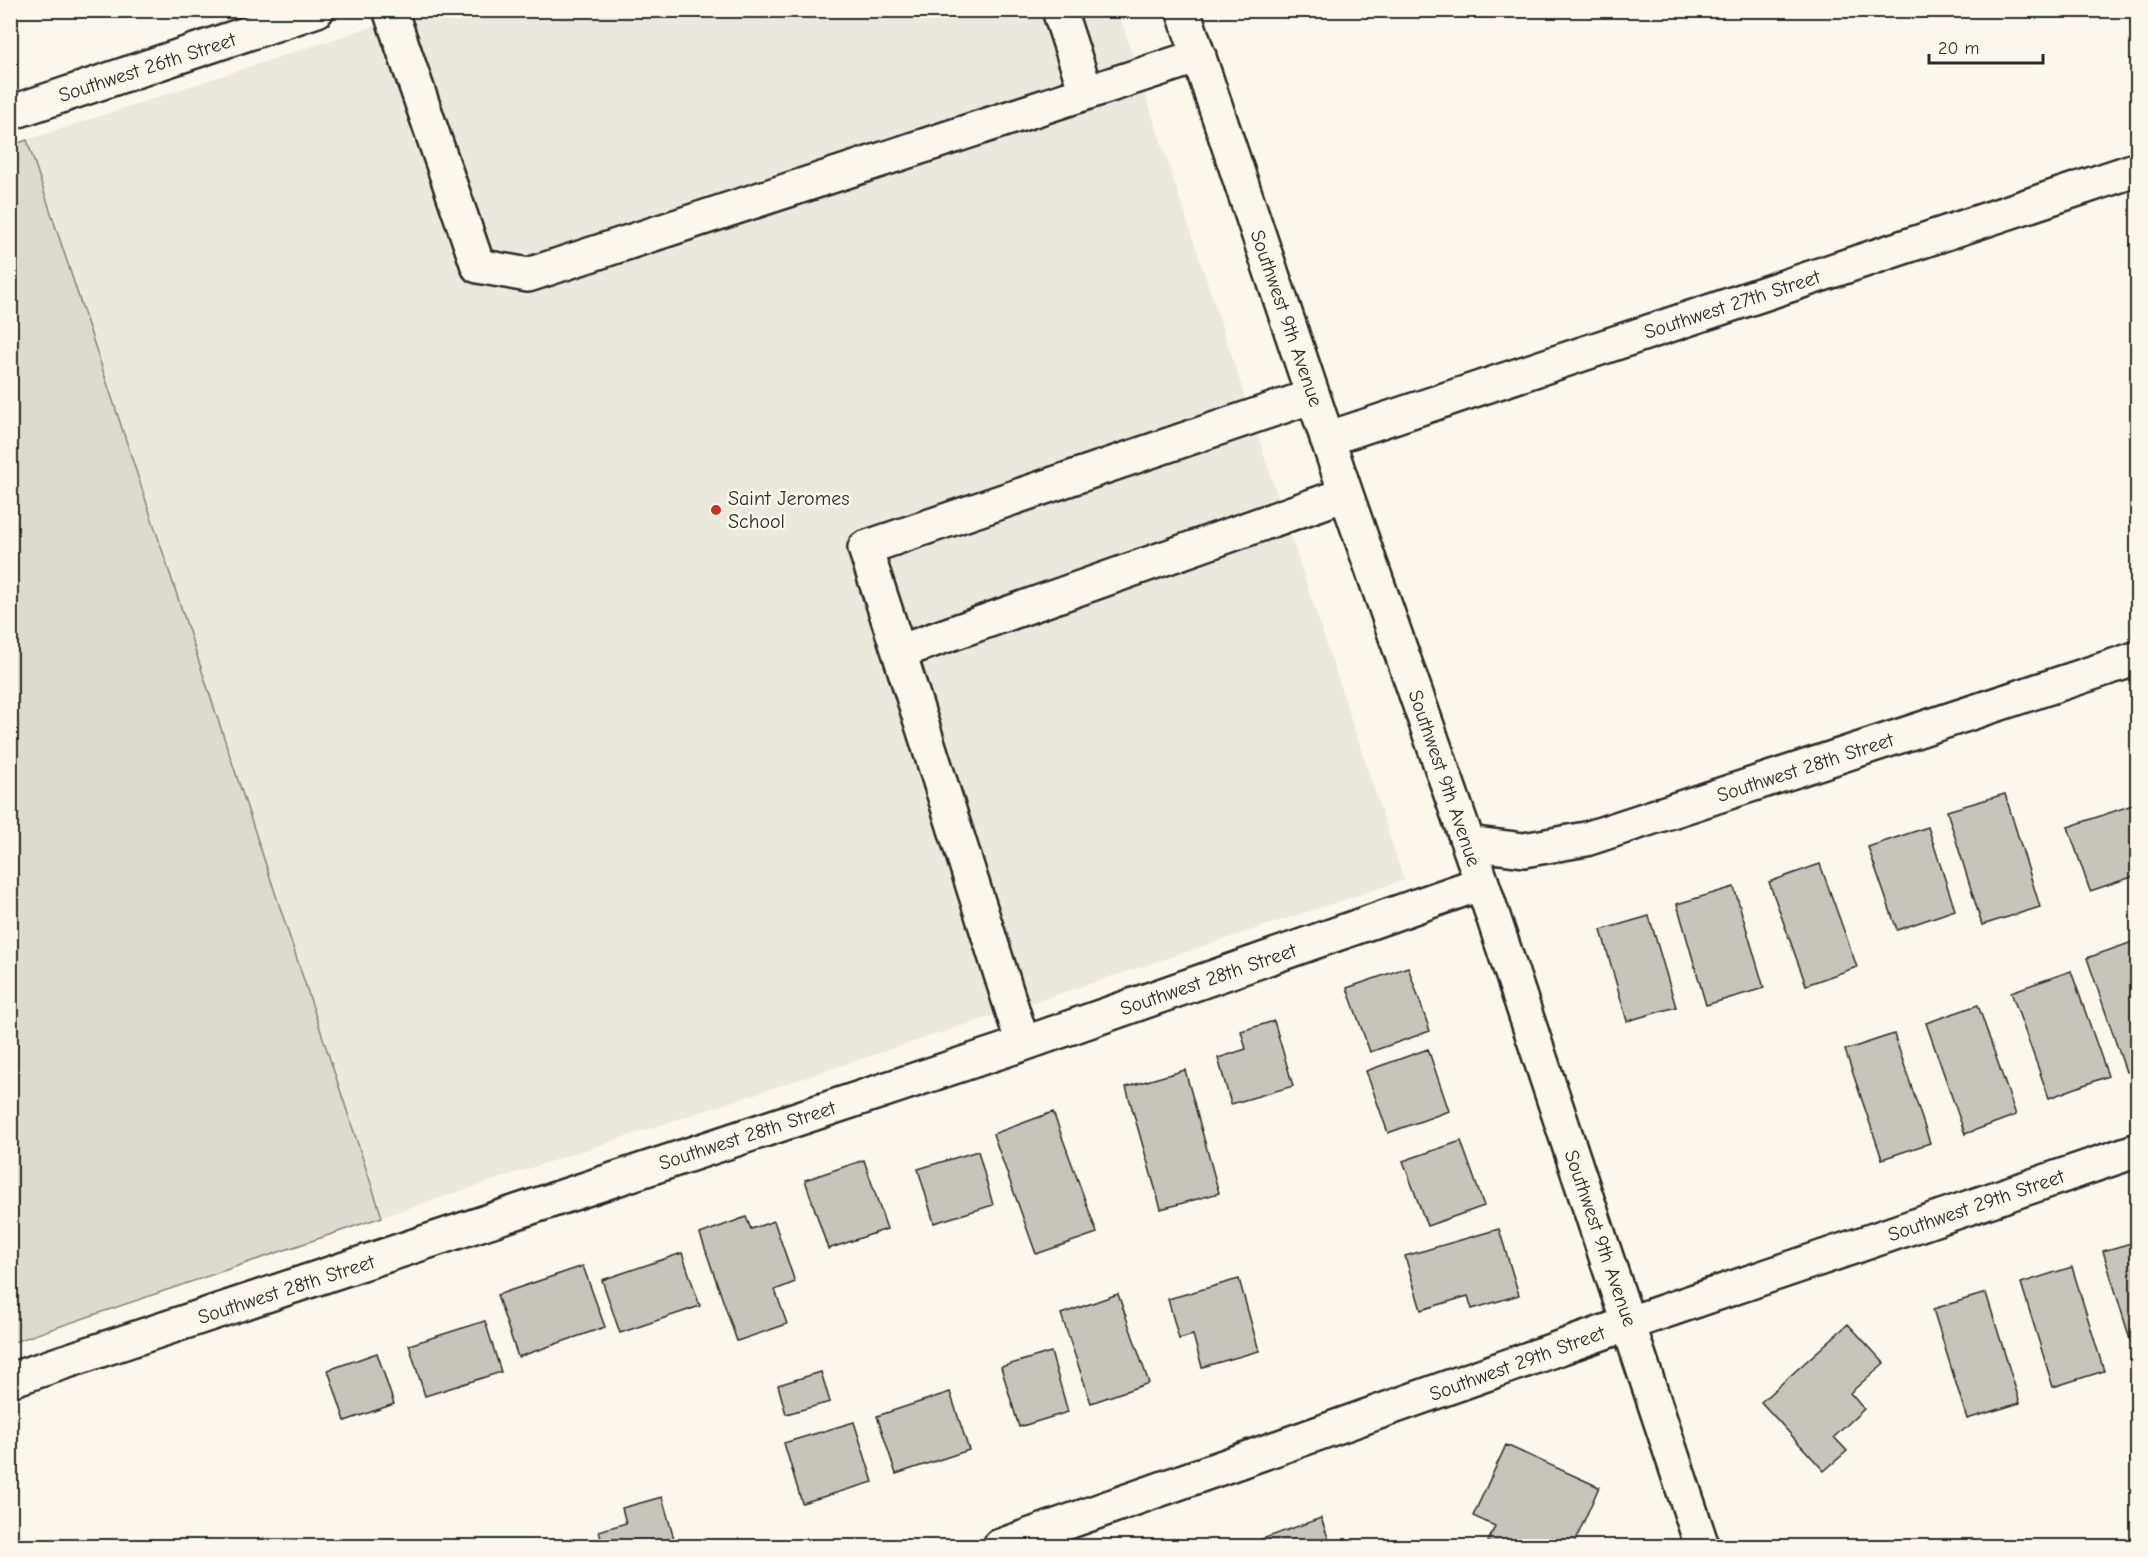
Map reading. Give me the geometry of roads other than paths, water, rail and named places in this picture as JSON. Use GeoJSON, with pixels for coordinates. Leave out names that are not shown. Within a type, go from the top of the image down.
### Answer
{"type":"FeatureCollection","features":[{"type":"Feature","properties":{"kind":"street","name":"Southwest 26th Street"},"geometry":{"type":"LineString","coordinates":[[10,113],[317,10]]}},
{"type":"Feature","properties":{"kind":"street"},"geometry":{"type":"LineString","coordinates":[[390,10],[478,266],[528,275],[1199,56]]}},
{"type":"Feature","properties":{"kind":"street"},"geometry":{"type":"LineString","coordinates":[[1059,10],[1086,92]]}},
{"type":"Feature","properties":{"kind":"street","name":"Southwest 9th Avenue"},"geometry":{"type":"LineString","coordinates":[[1183,10],[1327,439],[1482,883],[1630,1323],[1702,1546]]}},
{"type":"Feature","properties":{"kind":"street","name":"Southwest 27th Street"},"geometry":{"type":"LineString","coordinates":[[1327,439],[2138,169]]}},
{"type":"Feature","properties":{"kind":"street"},"geometry":{"type":"LineString","coordinates":[[1023,1044],[865,548],[1313,396]]}},
{"type":"Feature","properties":{"kind":"street"},"geometry":{"type":"LineString","coordinates":[[899,652],[1346,494]]}},
{"type":"Feature","properties":{"kind":"street","name":"Southwest 28th Street"},"geometry":{"type":"LineString","coordinates":[[1468,843],[1524,850],[1586,839],[2138,658]]}},
{"type":"Feature","properties":{"kind":"street","name":"Southwest 28th Street"},"geometry":{"type":"LineString","coordinates":[[10,1380],[1023,1044],[1482,883]]}},
{"type":"Feature","properties":{"kind":"street","name":"Southwest 29th Street"},"geometry":{"type":"LineString","coordinates":[[1000,1546],[1630,1323],[2138,1150]]}},
{"type":"Feature","properties":{"kind":"place","name":"Saint Jeromes School"},"geometry":{"type":"Point","coordinates":[716,510]}}]}
